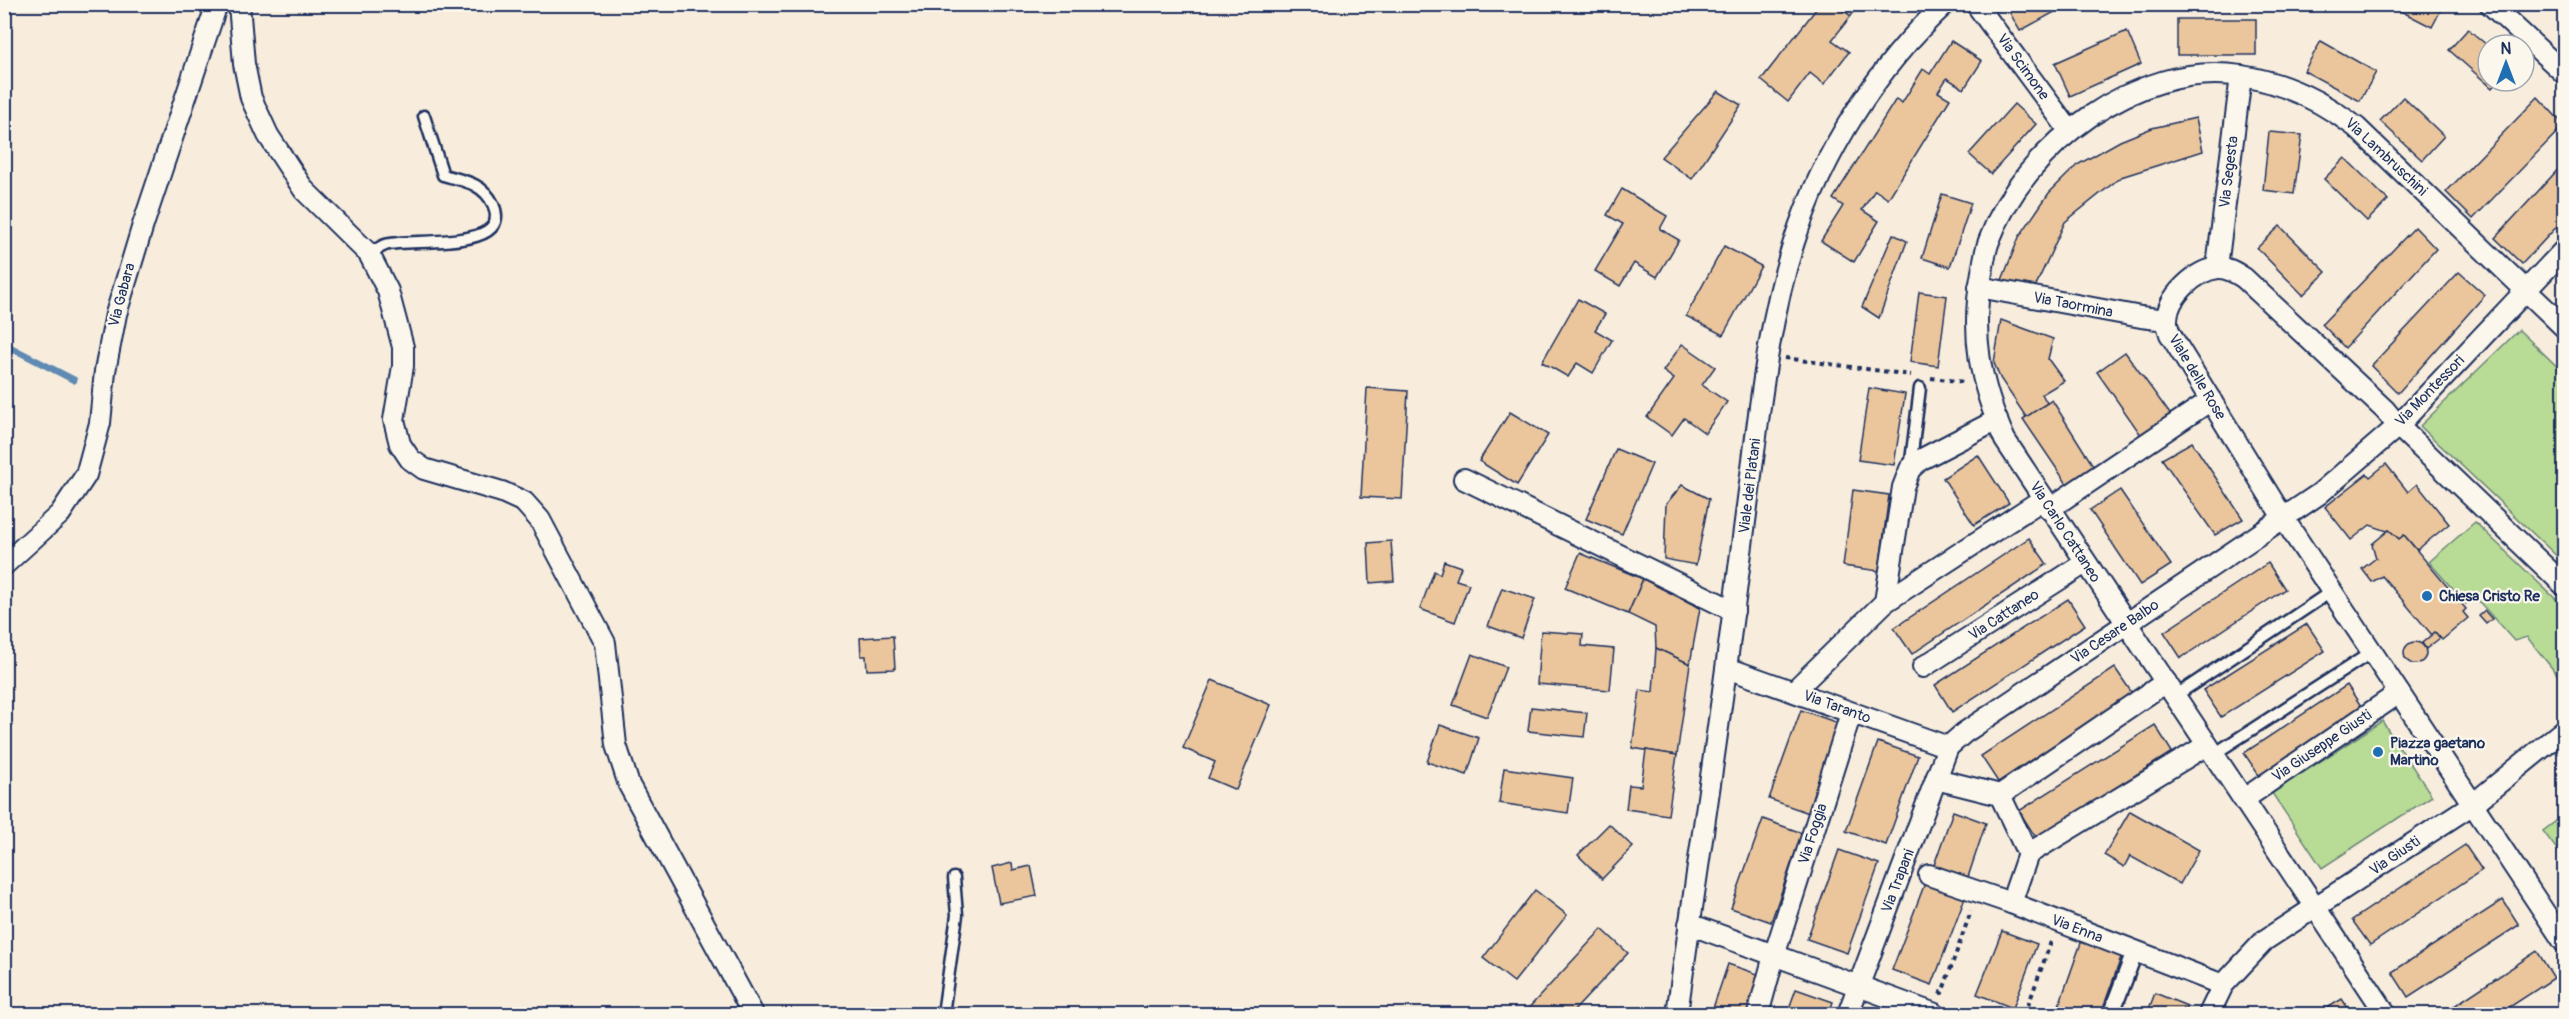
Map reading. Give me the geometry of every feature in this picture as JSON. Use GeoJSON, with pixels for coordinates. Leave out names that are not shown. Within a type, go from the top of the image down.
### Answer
{"type":"FeatureCollection","features":[{"type":"Feature","properties":{"kind":"street","name":"Via Gabara"},"geometry":{"type":"LineString","coordinates":[[4,565],[60,514],[86,475],[100,423],[105,371],[116,314],[146,214],[217,4]]}},
{"type":"Feature","properties":{"kind":"street"},"geometry":{"type":"LineString","coordinates":[[239,4],[244,64],[251,98],[268,135],[304,190],[369,254],[388,291],[403,347],[403,366],[394,420],[400,444],[410,459],[424,469],[502,492],[524,502],[540,520],[606,644],[616,745],[629,785],[753,1014]]}},
{"type":"Feature","properties":{"kind":"street","name":"Viale dei Platani"},"geometry":{"type":"LineString","coordinates":[[1677,1014],[1727,668],[1766,355],[1794,241],[1816,184],[1848,125],[1887,69],[1922,25],[1945,4]]}},
{"type":"Feature","properties":{"kind":"street","name":"Via Scimone"},"geometry":{"type":"LineString","coordinates":[[1976,4],[2069,130]]}},
{"type":"Feature","properties":{"kind":"street"},"geometry":{"type":"LineString","coordinates":[[2490,4],[2565,74]]}},
{"type":"Feature","properties":{"kind":"street","name":"Via Lambruschini"},"geometry":{"type":"LineString","coordinates":[[2069,130],[2117,99],[2168,80],[2208,75],[2241,76],[2283,86],[2336,112],[2356,127],[2565,327]]}},
{"type":"Feature","properties":{"kind":"street","name":"Via Segesta"},"geometry":{"type":"LineString","coordinates":[[2217,267],[2241,76]]}},
{"type":"Feature","properties":{"kind":"street","name":"Via Carlo Cattaneo"},"geometry":{"type":"LineString","coordinates":[[2069,130],[2031,169],[2007,204],[1988,242],[1979,287],[1976,335],[1984,381],[1997,420],[2005,440],[2046,504],[2386,1014]]}},
{"type":"Feature","properties":{"kind":"street","name":"Via Montessori"},"geometry":{"type":"LineString","coordinates":[[2282,516],[2319,494],[2398,426],[2565,250]]}},
{"type":"Feature","properties":{"kind":"street"},"geometry":{"type":"LineString","coordinates":[[2217,267],[2231,269],[2244,278],[2385,410],[2398,426],[2565,585]]}},
{"type":"Feature","properties":{"kind":"street","name":"Viale delle Rose"},"geometry":{"type":"LineString","coordinates":[[2217,267],[2182,287],[2170,307],[2166,320],[2170,334],[2282,516],[2565,942]]}},
{"type":"Feature","properties":{"kind":"street","name":"Via Taormina"},"geometry":{"type":"LineString","coordinates":[[1979,287],[2166,320]]}},
{"type":"Feature","properties":{"kind":"street"},"geometry":{"type":"LineString","coordinates":[[1794,691],[1885,602],[2211,400]]}},
{"type":"Feature","properties":{"kind":"street"},"geometry":{"type":"LineString","coordinates":[[1885,602],[1904,486],[1910,469],[1939,449],[1997,420]]}},
{"type":"Feature","properties":{"kind":"street"},"geometry":{"type":"LineString","coordinates":[[1464,479],[1734,611]]}},
{"type":"Feature","properties":{"kind":"street","name":"Via Cesare Balbo"},"geometry":{"type":"LineString","coordinates":[[1948,747],[1964,733],[2127,624],[2282,516]]}},
{"type":"Feature","properties":{"kind":"street","name":"Via Cattaneo"},"geometry":{"type":"LineString","coordinates":[[1923,667],[2085,563]]}},
{"type":"Feature","properties":{"kind":"street","name":"Via Taranto"},"geometry":{"type":"LineString","coordinates":[[1727,668],[1948,747]]}},
{"type":"Feature","properties":{"kind":"street"},"geometry":{"type":"LineString","coordinates":[[1936,779],[2000,795],[2170,689]]}},
{"type":"Feature","properties":{"kind":"street","name":"Via Giuseppe Giusti"},"geometry":{"type":"LineString","coordinates":[[2244,799],[2399,693]]}},
{"type":"Feature","properties":{"kind":"street","name":"Via Foggia"},"geometry":{"type":"LineString","coordinates":[[1758,1014],[1851,712]]}},
{"type":"Feature","properties":{"kind":"street","name":"Via Giusti"},"geometry":{"type":"LineString","coordinates":[[2209,1014],[2223,985],[2265,940],[2473,804],[2565,730]]}},
{"type":"Feature","properties":{"kind":"street","name":"Via Trapani"},"geometry":{"type":"LineString","coordinates":[[1848,1014],[1948,747]]}},
{"type":"Feature","properties":{"kind":"street"},"geometry":{"type":"LineString","coordinates":[[2011,903],[2028,854],[2210,750]]}},
{"type":"Feature","properties":{"kind":"street"},"geometry":{"type":"LineString","coordinates":[[2000,795],[2028,854]]}},
{"type":"Feature","properties":{"kind":"street","name":"Via Enna"},"geometry":{"type":"LineString","coordinates":[[1929,875],[2011,903],[2223,985]]}},
{"type":"Feature","properties":{"kind":"street"},"geometry":{"type":"LineString","coordinates":[[1689,924],[1935,1014]]}},
{"type":"Feature","properties":{"kind":"street"},"geometry":{"type":"LineString","coordinates":[[2111,1014],[2135,951]]}},
{"type":"Feature","properties":{"kind":"lane"},"geometry":{"type":"LineString","coordinates":[[369,254],[385,245],[467,238],[486,234],[493,229],[496,218],[494,207],[487,194],[476,184],[443,175],[424,116]]}},
{"type":"Feature","properties":{"kind":"lane"},"geometry":{"type":"LineString","coordinates":[[1910,469],[1920,388]]}},
{"type":"Feature","properties":{"kind":"lane"},"geometry":{"type":"LineString","coordinates":[[2170,689],[2332,591]]}},
{"type":"Feature","properties":{"kind":"lane"},"geometry":{"type":"LineString","coordinates":[[2210,750],[2372,652]]}},
{"type":"Feature","properties":{"kind":"lane"},"geometry":{"type":"LineString","coordinates":[[943,1014],[957,915],[954,878]]}},
{"type":"Feature","properties":{"kind":"path"},"geometry":{"type":"LineString","coordinates":[[1766,355],[1957,382],[1984,381]]}},
{"type":"Feature","properties":{"kind":"path"},"geometry":{"type":"LineString","coordinates":[[1942,993],[1978,892]]}},
{"type":"Feature","properties":{"kind":"path"},"geometry":{"type":"LineString","coordinates":[[2025,1014],[2058,921]]}},
{"type":"Feature","properties":{"kind":"green space"},"geometry":{"type":"Polygon","coordinates":[[[2519,330],[2564,373],[2564,563],[2420,426],[2519,330]]]}},
{"type":"Feature","properties":{"kind":"green space"},"geometry":{"type":"Polygon","coordinates":[[[2475,522],[2564,607],[2564,683],[2527,637],[2514,641],[2475,597],[2466,604],[2429,562],[2475,522]]]}},
{"type":"Feature","properties":{"kind":"green space","name":"Piazza gaetano Martino"},"geometry":{"type":"Polygon","coordinates":[[[2382,721],[2432,796],[2322,868],[2272,793],[2382,721]]]}},
{"type":"Feature","properties":{"kind":"green space"},"geometry":{"type":"Polygon","coordinates":[[[2564,815],[2564,859],[2543,831],[2564,815]]]}},
{"type":"Feature","properties":{"kind":"building"},"geometry":{"type":"Polygon","coordinates":[[[1820,4],[1835,4],[1851,16],[1832,40],[1849,52],[1824,84],[1810,73],[1788,102],[1761,80],[1820,4]]]}},
{"type":"Feature","properties":{"kind":"building"},"geometry":{"type":"Polygon","coordinates":[[[1835,4],[1860,4],[1851,16],[1835,4]]]}},
{"type":"Feature","properties":{"kind":"building"},"geometry":{"type":"Polygon","coordinates":[[[2005,4],[2069,4],[2020,31],[2005,4]]]}},
{"type":"Feature","properties":{"kind":"building"},"geometry":{"type":"Polygon","coordinates":[[[2387,4],[2444,4],[2432,27],[2387,4]]]}},
{"type":"Feature","properties":{"kind":"building"},"geometry":{"type":"Polygon","coordinates":[[[2177,19],[2256,19],[2256,55],[2177,55],[2177,19]]]}},
{"type":"Feature","properties":{"kind":"building"},"geometry":{"type":"Polygon","coordinates":[[[2468,29],[2476,36],[2476,74],[2449,50],[2468,29]]]}},
{"type":"Feature","properties":{"kind":"building"},"geometry":{"type":"Polygon","coordinates":[[[2127,31],[2141,64],[2070,96],[2055,63],[2127,31]]]}},
{"type":"Feature","properties":{"kind":"building"},"geometry":{"type":"Polygon","coordinates":[[[1951,41],[1982,61],[1964,89],[1947,78],[1938,92],[1950,99],[1888,199],[1875,190],[1862,210],[1879,221],[1854,262],[1821,241],[1843,206],[1833,199],[1896,99],[1902,103],[1923,69],[1930,74],[1951,41]]]}},
{"type":"Feature","properties":{"kind":"building"},"geometry":{"type":"Polygon","coordinates":[[[2321,41],[2376,72],[2360,101],[2304,71],[2321,41]]]}},
{"type":"Feature","properties":{"kind":"building"},"geometry":{"type":"Polygon","coordinates":[[[1718,91],[1741,105],[1692,179],[1661,157],[1718,91]]]}},
{"type":"Feature","properties":{"kind":"building"},"geometry":{"type":"Polygon","coordinates":[[[2403,97],[2444,136],[2422,160],[2380,121],[2403,97]]]}},
{"type":"Feature","properties":{"kind":"building"},"geometry":{"type":"Polygon","coordinates":[[[2538,97],[2564,125],[2473,219],[2446,192],[2538,97]]]}},
{"type":"Feature","properties":{"kind":"building"},"geometry":{"type":"Polygon","coordinates":[[[2014,104],[2036,124],[1991,174],[1969,154],[2014,104]]]}},
{"type":"Feature","properties":{"kind":"building"},"geometry":{"type":"Polygon","coordinates":[[[2196,118],[2203,151],[2121,177],[2065,222],[2032,294],[2002,280],[2019,237],[2049,193],[2077,165],[2120,141],[2152,128],[2196,118]]]}},
{"type":"Feature","properties":{"kind":"building"},"geometry":{"type":"Polygon","coordinates":[[[2269,132],[2302,135],[2294,194],[2263,190],[2269,132]]]}},
{"type":"Feature","properties":{"kind":"building"},"geometry":{"type":"Polygon","coordinates":[[[2345,158],[2388,200],[2367,221],[2324,179],[2345,158]]]}},
{"type":"Feature","properties":{"kind":"building"},"geometry":{"type":"Polygon","coordinates":[[[2564,163],[2564,219],[2522,264],[2495,238],[2564,163]]]}},
{"type":"Feature","properties":{"kind":"building"},"geometry":{"type":"Polygon","coordinates":[[[1622,189],[1667,216],[1660,229],[1679,240],[1657,277],[1634,263],[1620,286],[1595,271],[1623,224],[1607,215],[1622,189]]]}},
{"type":"Feature","properties":{"kind":"building"},"geometry":{"type":"Polygon","coordinates":[[[1942,194],[1971,203],[1950,267],[1922,258],[1942,194]]]}},
{"type":"Feature","properties":{"kind":"building"},"geometry":{"type":"Polygon","coordinates":[[[2280,226],[2326,272],[2303,295],[2257,248],[2280,226]]]}},
{"type":"Feature","properties":{"kind":"building"},"geometry":{"type":"Polygon","coordinates":[[[2415,227],[2436,249],[2345,348],[2322,324],[2415,227]]]}},
{"type":"Feature","properties":{"kind":"building"},"geometry":{"type":"Polygon","coordinates":[[[1893,234],[1907,241],[1879,318],[1862,307],[1893,234]]]}},
{"type":"Feature","properties":{"kind":"building"},"geometry":{"type":"Polygon","coordinates":[[[1724,246],[1761,266],[1723,335],[1686,316],[1724,246]]]}},
{"type":"Feature","properties":{"kind":"building"},"geometry":{"type":"Polygon","coordinates":[[[2459,272],[2485,295],[2398,393],[2371,366],[2459,272]]]}},
{"type":"Feature","properties":{"kind":"building"},"geometry":{"type":"Polygon","coordinates":[[[1919,292],[1947,296],[1938,366],[1910,362],[1919,292]]]}},
{"type":"Feature","properties":{"kind":"building"},"geometry":{"type":"Polygon","coordinates":[[[1578,299],[1605,314],[1595,330],[1612,340],[1593,373],[1577,363],[1568,377],[1542,362],[1578,299]]]}},
{"type":"Feature","properties":{"kind":"building"},"geometry":{"type":"Polygon","coordinates":[[[2001,320],[2053,339],[2048,359],[2064,381],[2042,394],[2047,403],[2026,417],[2000,378],[1994,363],[2001,320]]]}},
{"type":"Feature","properties":{"kind":"building"},"geometry":{"type":"Polygon","coordinates":[[[1682,344],[1715,367],[1702,385],[1727,402],[1705,433],[1684,418],[1672,435],[1647,417],[1674,379],[1663,371],[1682,344]]]}},
{"type":"Feature","properties":{"kind":"building"},"geometry":{"type":"Polygon","coordinates":[[[2125,352],[2170,414],[2141,435],[2097,372],[2125,352]]]}},
{"type":"Feature","properties":{"kind":"building"},"geometry":{"type":"Polygon","coordinates":[[[1367,388],[1408,391],[1402,499],[1361,497],[1367,388]]]}},
{"type":"Feature","properties":{"kind":"building"},"geometry":{"type":"Polygon","coordinates":[[[1869,388],[1905,394],[1894,465],[1858,460],[1869,388]]]}},
{"type":"Feature","properties":{"kind":"building"},"geometry":{"type":"Polygon","coordinates":[[[2052,400],[2094,467],[2067,484],[2023,419],[2052,400]]]}},
{"type":"Feature","properties":{"kind":"building"},"geometry":{"type":"Polygon","coordinates":[[[1510,412],[1548,435],[1517,485],[1479,461],[1510,412]]]}},
{"type":"Feature","properties":{"kind":"building"},"geometry":{"type":"Polygon","coordinates":[[[2192,442],[2243,519],[2215,535],[2162,459],[2192,442]]]}},
{"type":"Feature","properties":{"kind":"building"},"geometry":{"type":"Polygon","coordinates":[[[1616,449],[1652,464],[1622,534],[1586,519],[1616,449]]]}},
{"type":"Feature","properties":{"kind":"building"},"geometry":{"type":"Polygon","coordinates":[[[1978,455],[2009,503],[1974,525],[1943,478],[1978,455]]]}},
{"type":"Feature","properties":{"kind":"building"},"geometry":{"type":"Polygon","coordinates":[[[2386,464],[2408,492],[2417,484],[2449,524],[2417,550],[2404,535],[2399,539],[2389,530],[2370,525],[2351,540],[2325,507],[2367,474],[2370,477],[2386,464]]]}},
{"type":"Feature","properties":{"kind":"building"},"geometry":{"type":"Polygon","coordinates":[[[1682,485],[1709,499],[1696,565],[1664,559],[1666,504],[1682,485]]]}},
{"type":"Feature","properties":{"kind":"building"},"geometry":{"type":"Polygon","coordinates":[[[1853,490],[1889,495],[1879,571],[1843,566],[1853,490]]]}},
{"type":"Feature","properties":{"kind":"building"},"geometry":{"type":"Polygon","coordinates":[[[2120,490],[2171,565],[2140,585],[2090,510],[2120,490]]]}},
{"type":"Feature","properties":{"kind":"building","name":"Chiesa Cristo Re"},"geometry":{"type":"Polygon","coordinates":[[[2389,530],[2399,539],[2404,535],[2466,609],[2463,612],[2468,618],[2442,640],[2435,632],[2432,635],[2382,576],[2372,582],[2362,569],[2376,558],[2372,544],[2389,530]]]}},
{"type":"Feature","properties":{"kind":"building"},"geometry":{"type":"Polygon","coordinates":[[[2029,538],[2047,564],[1912,654],[1894,628],[2029,538]]]}},
{"type":"Feature","properties":{"kind":"building"},"geometry":{"type":"Polygon","coordinates":[[[1391,541],[1394,581],[1370,583],[1368,543],[1391,541]]]}},
{"type":"Feature","properties":{"kind":"building"},"geometry":{"type":"Polygon","coordinates":[[[1580,553],[1643,579],[1628,614],[1565,588],[1580,553]]]}},
{"type":"Feature","properties":{"kind":"building"},"geometry":{"type":"Polygon","coordinates":[[[1444,561],[1461,567],[1456,580],[1469,584],[1455,622],[1420,609],[1434,571],[1440,574],[1444,561]]]}},
{"type":"Feature","properties":{"kind":"building"},"geometry":{"type":"Polygon","coordinates":[[[2268,563],[2285,589],[2181,658],[2164,632],[2268,563]]]}},
{"type":"Feature","properties":{"kind":"building"},"geometry":{"type":"Polygon","coordinates":[[[1643,579],[1700,608],[1690,664],[1656,648],[1655,627],[1628,614],[1643,579]]]}},
{"type":"Feature","properties":{"kind":"building"},"geometry":{"type":"Polygon","coordinates":[[[1502,588],[1535,599],[1521,638],[1488,626],[1502,588]]]}},
{"type":"Feature","properties":{"kind":"building"},"geometry":{"type":"Polygon","coordinates":[[[2068,599],[2085,625],[1952,712],[1935,685],[2068,599]]]}},
{"type":"Feature","properties":{"kind":"building"},"geometry":{"type":"Polygon","coordinates":[[[2485,611],[2492,619],[2486,624],[2479,616],[2485,611]]]}},
{"type":"Feature","properties":{"kind":"building"},"geometry":{"type":"Polygon","coordinates":[[[2307,624],[2325,651],[2221,717],[2203,690],[2307,624]]]}},
{"type":"Feature","properties":{"kind":"building"},"geometry":{"type":"Polygon","coordinates":[[[1541,631],[1583,634],[1582,646],[1614,649],[1610,690],[1537,684],[1541,631]]]}},
{"type":"Feature","properties":{"kind":"building"},"geometry":{"type":"Polygon","coordinates":[[[2435,632],[2440,638],[2426,649],[2422,643],[2435,632]]]}},
{"type":"Feature","properties":{"kind":"building"},"geometry":{"type":"Polygon","coordinates":[[[893,636],[895,669],[867,670],[866,656],[861,656],[860,638],[893,636]]]}},
{"type":"Feature","properties":{"kind":"building"},"geometry":{"type":"Polygon","coordinates":[[[2415,642],[2423,645],[2426,653],[2423,661],[2415,664],[2407,661],[2404,653],[2407,645],[2415,642]]]}},
{"type":"Feature","properties":{"kind":"building"},"geometry":{"type":"Polygon","coordinates":[[[1656,648],[1690,664],[1677,755],[1632,748],[1640,690],[1653,692],[1656,648]]]}},
{"type":"Feature","properties":{"kind":"building"},"geometry":{"type":"Polygon","coordinates":[[[1472,654],[1506,667],[1487,717],[1453,705],[1472,654]]]}},
{"type":"Feature","properties":{"kind":"building"},"geometry":{"type":"Polygon","coordinates":[[[2115,668],[2132,693],[1998,782],[1981,756],[2115,668]]]}},
{"type":"Feature","properties":{"kind":"building"},"geometry":{"type":"Polygon","coordinates":[[[1212,680],[1271,705],[1236,790],[1208,778],[1215,762],[1183,748],[1212,680]]]}},
{"type":"Feature","properties":{"kind":"building"},"geometry":{"type":"Polygon","coordinates":[[[2347,685],[2363,709],[2260,777],[2244,753],[2347,685]]]}},
{"type":"Feature","properties":{"kind":"building"},"geometry":{"type":"Polygon","coordinates":[[[1531,707],[1587,713],[1584,737],[1528,731],[1531,707]]]}},
{"type":"Feature","properties":{"kind":"building"},"geometry":{"type":"Polygon","coordinates":[[[1801,710],[1841,724],[1809,813],[1769,799],[1801,710]]]}},
{"type":"Feature","properties":{"kind":"building"},"geometry":{"type":"Polygon","coordinates":[[[1440,725],[1479,738],[1467,775],[1427,762],[1440,725]]]}},
{"type":"Feature","properties":{"kind":"building"},"geometry":{"type":"Polygon","coordinates":[[[2155,725],[2172,752],[2036,838],[2019,811],[2155,725]]]}},
{"type":"Feature","properties":{"kind":"building"},"geometry":{"type":"Polygon","coordinates":[[[1878,742],[1918,756],[1886,845],[1846,831],[1878,742]]]}},
{"type":"Feature","properties":{"kind":"building"},"geometry":{"type":"Polygon","coordinates":[[[1646,750],[1677,755],[1668,815],[1626,809],[1629,785],[1641,786],[1646,750]]]}},
{"type":"Feature","properties":{"kind":"building"},"geometry":{"type":"Polygon","coordinates":[[[1504,768],[1573,778],[1568,813],[1499,803],[1504,768]]]}},
{"type":"Feature","properties":{"kind":"building"},"geometry":{"type":"Polygon","coordinates":[[[1953,811],[1986,823],[1968,877],[1934,865],[1953,811]]]}},
{"type":"Feature","properties":{"kind":"building"},"geometry":{"type":"Polygon","coordinates":[[[2130,811],[2199,850],[2180,884],[2130,856],[2124,867],[2104,855],[2130,811]]]}},
{"type":"Feature","properties":{"kind":"building"},"geometry":{"type":"Polygon","coordinates":[[[1763,819],[1802,833],[1771,922],[1731,908],[1763,819]]]}},
{"type":"Feature","properties":{"kind":"building"},"geometry":{"type":"Polygon","coordinates":[[[1609,824],[1633,847],[1602,879],[1578,855],[1609,824]]]}},
{"type":"Feature","properties":{"kind":"building"},"geometry":{"type":"Polygon","coordinates":[[[2465,845],[2482,870],[2370,945],[2352,920],[2465,845]]]}},
{"type":"Feature","properties":{"kind":"building"},"geometry":{"type":"Polygon","coordinates":[[[1839,850],[1879,864],[1847,953],[1807,939],[1839,850]]]}},
{"type":"Feature","properties":{"kind":"building"},"geometry":{"type":"Polygon","coordinates":[[[1012,863],[1013,870],[1031,866],[1037,896],[999,903],[992,868],[1012,863]]]}},
{"type":"Feature","properties":{"kind":"building"},"geometry":{"type":"Polygon","coordinates":[[[1925,883],[1965,898],[1932,985],[1892,970],[1925,883]]]}},
{"type":"Feature","properties":{"kind":"building"},"geometry":{"type":"Polygon","coordinates":[[[1535,890],[1567,915],[1514,982],[1483,958],[1535,890]]]}},
{"type":"Feature","properties":{"kind":"building"},"geometry":{"type":"Polygon","coordinates":[[[2503,900],[2519,925],[2408,997],[2392,972],[2503,900]]]}},
{"type":"Feature","properties":{"kind":"building"},"geometry":{"type":"Polygon","coordinates":[[[1602,929],[1628,953],[1571,1014],[1523,1014],[1602,929]]]}},
{"type":"Feature","properties":{"kind":"building"},"geometry":{"type":"Polygon","coordinates":[[[2002,931],[2037,944],[2013,1008],[1977,994],[2002,931]]]}},
{"type":"Feature","properties":{"kind":"building"},"geometry":{"type":"Polygon","coordinates":[[[2082,940],[2122,955],[2101,1014],[2056,1014],[2082,940]]]}},
{"type":"Feature","properties":{"kind":"building"},"geometry":{"type":"Polygon","coordinates":[[[2537,951],[2554,978],[2499,1014],[2442,1014],[2537,951]]]}},
{"type":"Feature","properties":{"kind":"building"},"geometry":{"type":"Polygon","coordinates":[[[1728,964],[1763,976],[1749,1014],[1711,1014],[1728,964]]]}},
{"type":"Feature","properties":{"kind":"building"},"geometry":{"type":"Polygon","coordinates":[[[1796,989],[1833,1002],[1829,1014],[1787,1014],[1796,989]]]}},
{"type":"Feature","properties":{"kind":"building"},"geometry":{"type":"Polygon","coordinates":[[[2155,993],[2187,1006],[2184,1014],[2147,1014],[2155,993]]]}},
{"type":"Feature","properties":{"kind":"building"},"geometry":{"type":"Polygon","coordinates":[[[2342,999],[2352,1014],[2317,1014],[2342,999]]]}},
{"type":"Feature","properties":{"kind":"waterway"},"geometry":{"type":"LineString","coordinates":[[4,344],[74,380]]}},
{"type":"Feature","properties":{"kind":"place","name":"Chiesa Cristo Re"},"geometry":{"type":"Point","coordinates":[2427,596]}},
{"type":"Feature","properties":{"kind":"place","name":"Piazza gaetano Martino"},"geometry":{"type":"Point","coordinates":[2378,752]}}]}
